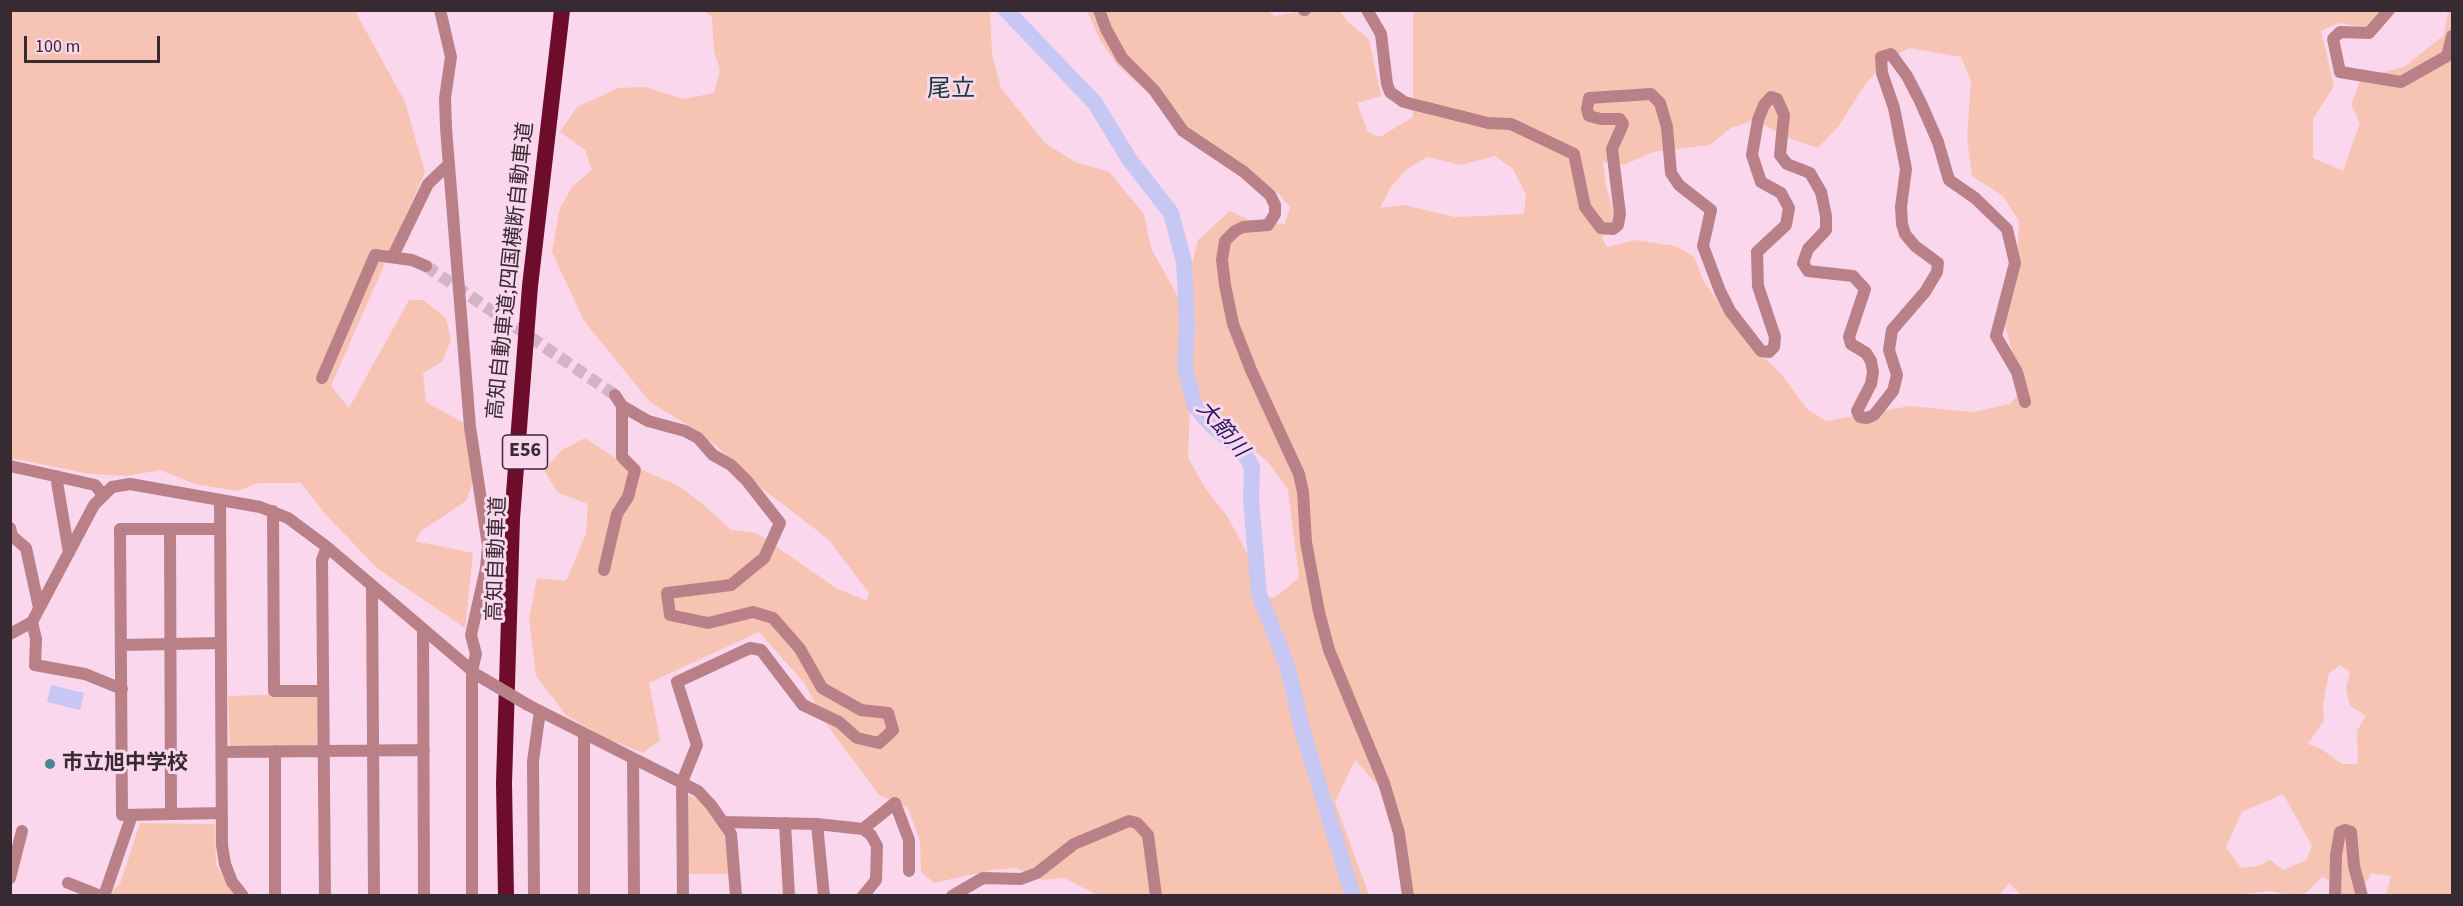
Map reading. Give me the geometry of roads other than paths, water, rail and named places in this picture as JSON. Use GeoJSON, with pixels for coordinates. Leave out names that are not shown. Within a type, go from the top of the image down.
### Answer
{"type":"FeatureCollection","features":[{"type":"Feature","properties":{"kind":"highway","name":"高知自動車道;四国横断自動車道"},"geometry":{"type":"LineString","coordinates":[[506,896],[504,783],[512,519],[530,286],[562,10]]}},
{"type":"Feature","properties":{"kind":"highway","name":"高知自動車道"},"geometry":{"type":"LineString","coordinates":[[514,896],[515,699],[525,459],[533,332],[569,10]]}},
{"type":"Feature","properties":{"kind":"street"},"geometry":{"type":"LineString","coordinates":[[440,10],[446,25],[451,57],[444,98],[470,427],[488,546],[486,568],[471,635],[476,654],[472,896]]}},
{"type":"Feature","properties":{"kind":"street"},"geometry":{"type":"LineString","coordinates":[[1099,10],[1106,29],[1122,58],[1154,90],[1183,131],[1244,172],[1270,195],[1275,205],[1275,214],[1268,225],[1243,227],[1225,241],[1222,260],[1225,285],[1233,324],[1251,370],[1299,474],[1303,492],[1306,542],[1319,612],[1329,650],[1384,783],[1399,832],[1408,896]]}},
{"type":"Feature","properties":{"kind":"street"},"geometry":{"type":"LineString","coordinates":[[1366,10],[1381,33],[1390,92],[1404,102],[1488,123],[1511,124],[1574,154],[1585,207],[1601,228],[1613,229],[1618,225],[1620,214],[1612,149],[1623,124],[1620,119],[1601,119],[1589,116],[1587,109],[1589,98],[1651,94],[1660,103],[1667,127],[1671,173],[1679,185],[1711,210],[1703,246],[1720,291],[1730,311],[1761,351],[1769,352],[1774,347],[1776,338],[1758,286],[1756,252],[1786,225],[1790,208],[1781,193],[1761,182],[1752,155],[1758,120],[1764,105],[1771,97],[1777,99],[1784,115],[1780,155],[1787,164],[1810,173],[1821,192],[1826,216],[1826,230],[1808,249],[1803,263],[1808,271],[1853,276],[1865,289],[1860,310],[1849,337],[1851,344],[1866,353],[1871,361],[1873,372],[1871,384],[1857,411],[1860,417],[1867,418],[1874,415],[1893,391],[1897,375],[1888,350],[1892,330],[1925,292],[1937,272],[1938,263],[1915,246],[1905,234],[1902,224],[1901,207],[1906,169],[1894,108],[1882,73],[1881,57],[1891,54],[1920,101],[1938,142],[1948,180],[1975,198],[2007,229],[2015,263],[1996,336],[2017,372],[2025,402]]}},
{"type":"Feature","properties":{"kind":"street"},"geometry":{"type":"LineString","coordinates":[[2389,10],[2368,33],[2340,32],[2333,39],[2340,72],[2401,82],[2447,56],[2452,36]]}},
{"type":"Feature","properties":{"kind":"street"},"geometry":{"type":"LineString","coordinates":[[393,256],[428,184],[449,164]]}},
{"type":"Feature","properties":{"kind":"street"},"geometry":{"type":"LineString","coordinates":[[322,378],[375,255],[393,256],[426,266]]}},
{"type":"Feature","properties":{"kind":"street"},"geometry":{"type":"LineString","coordinates":[[615,395],[622,406],[648,421],[685,431],[698,438],[712,455],[731,465],[747,481],[780,523],[764,558],[731,585],[667,593],[670,615],[708,623],[753,612],[773,618],[800,649],[822,688],[861,710],[888,713],[893,730],[879,743],[857,738],[839,722],[803,705],[761,650],[750,648],[677,682],[697,745],[682,782],[683,896]]}},
{"type":"Feature","properties":{"kind":"street"},"geometry":{"type":"LineString","coordinates":[[604,570],[617,514],[628,497],[635,470],[622,457],[622,406]]}},
{"type":"Feature","properties":{"kind":"street"},"geometry":{"type":"LineString","coordinates":[[10,466],[94,485],[103,495]]}},
{"type":"Feature","properties":{"kind":"street"},"geometry":{"type":"LineString","coordinates":[[56,476],[69,553]]}},
{"type":"Feature","properties":{"kind":"street"},"geometry":{"type":"LineString","coordinates":[[10,634],[32,622],[94,505],[112,487],[130,484],[273,511],[300,526],[327,547],[476,673],[528,705],[584,735],[698,791],[730,834],[736,896]]}},
{"type":"Feature","properties":{"kind":"street"},"geometry":{"type":"LineString","coordinates":[[220,500],[222,813],[225,864],[232,882],[243,896]]}},
{"type":"Feature","properties":{"kind":"street"},"geometry":{"type":"LineString","coordinates":[[273,511],[274,692],[323,692]]}},
{"type":"Feature","properties":{"kind":"street"},"geometry":{"type":"LineString","coordinates":[[10,528],[12,536],[26,548],[39,608]]}},
{"type":"Feature","properties":{"kind":"street"},"geometry":{"type":"LineString","coordinates":[[220,529],[120,529],[122,815],[222,813]]}},
{"type":"Feature","properties":{"kind":"street"},"geometry":{"type":"LineString","coordinates":[[170,529],[171,813]]}},
{"type":"Feature","properties":{"kind":"street"},"geometry":{"type":"LineString","coordinates":[[325,896],[322,560],[327,547]]}},
{"type":"Feature","properties":{"kind":"street"},"geometry":{"type":"LineString","coordinates":[[372,585],[374,896]]}},
{"type":"Feature","properties":{"kind":"street"},"geometry":{"type":"LineString","coordinates":[[32,622],[36,639],[35,665],[63,669],[122,689]]}},
{"type":"Feature","properties":{"kind":"street"},"geometry":{"type":"LineString","coordinates":[[423,630],[424,896]]}},
{"type":"Feature","properties":{"kind":"street"},"geometry":{"type":"LineString","coordinates":[[122,645],[221,643]]}},
{"type":"Feature","properties":{"kind":"street"},"geometry":{"type":"LineString","coordinates":[[534,896],[533,760],[540,711]]}},
{"type":"Feature","properties":{"kind":"street"},"geometry":{"type":"LineString","coordinates":[[584,735],[584,896]]}},
{"type":"Feature","properties":{"kind":"street"},"geometry":{"type":"LineString","coordinates":[[222,752],[424,750]]}},
{"type":"Feature","properties":{"kind":"street"},"geometry":{"type":"LineString","coordinates":[[275,751],[275,896]]}},
{"type":"Feature","properties":{"kind":"street"},"geometry":{"type":"LineString","coordinates":[[633,758],[634,896]]}},
{"type":"Feature","properties":{"kind":"street"},"geometry":{"type":"LineString","coordinates":[[863,829],[895,803],[909,840],[909,871]]}},
{"type":"Feature","properties":{"kind":"street"},"geometry":{"type":"LineString","coordinates":[[68,883],[103,896],[132,815]]}},
{"type":"Feature","properties":{"kind":"street"},"geometry":{"type":"LineString","coordinates":[[952,896],[983,878],[1021,879],[1037,873],[1074,844],[1129,821],[1137,823],[1148,835],[1156,896]]}},
{"type":"Feature","properties":{"kind":"street"},"geometry":{"type":"LineString","coordinates":[[723,822],[817,824],[863,829],[871,835],[877,846],[876,880],[863,896]]}},
{"type":"Feature","properties":{"kind":"street"},"geometry":{"type":"LineString","coordinates":[[785,823],[789,896]]}},
{"type":"Feature","properties":{"kind":"street"},"geometry":{"type":"LineString","coordinates":[[817,824],[824,896]]}},
{"type":"Feature","properties":{"kind":"street"},"geometry":{"type":"LineString","coordinates":[[2335,896],[2336,855],[2340,832],[2345,830],[2351,832],[2354,866],[2362,896]]}},
{"type":"Feature","properties":{"kind":"street"},"geometry":{"type":"LineString","coordinates":[[10,878],[22,831]]}},
{"type":"Feature","properties":{"kind":"water"},"geometry":{"type":"Polygon","coordinates":[[[51,685],[84,693],[80,710],[47,702],[51,685]]]}},
{"type":"Feature","properties":{"kind":"waterway","name":"大節川"},"geometry":{"type":"LineString","coordinates":[[1006,10],[1095,103],[1129,159],[1171,213],[1184,262],[1187,322],[1185,368],[1195,406],[1212,426],[1242,450],[1252,467],[1251,500],[1259,594],[1288,668],[1302,729],[1353,896]]}},
{"type":"Feature","properties":{"kind":"tunnel"},"geometry":{"type":"LineString","coordinates":[[426,266],[615,395]]}},
{"type":"Feature","properties":{"kind":"place","name":"市立旭中学校"},"geometry":{"type":"Point","coordinates":[50,764]}},
{"type":"Feature","properties":{"kind":"district","name":"尾立"},"geometry":{"type":"Point","coordinates":[951,91]}}]}
